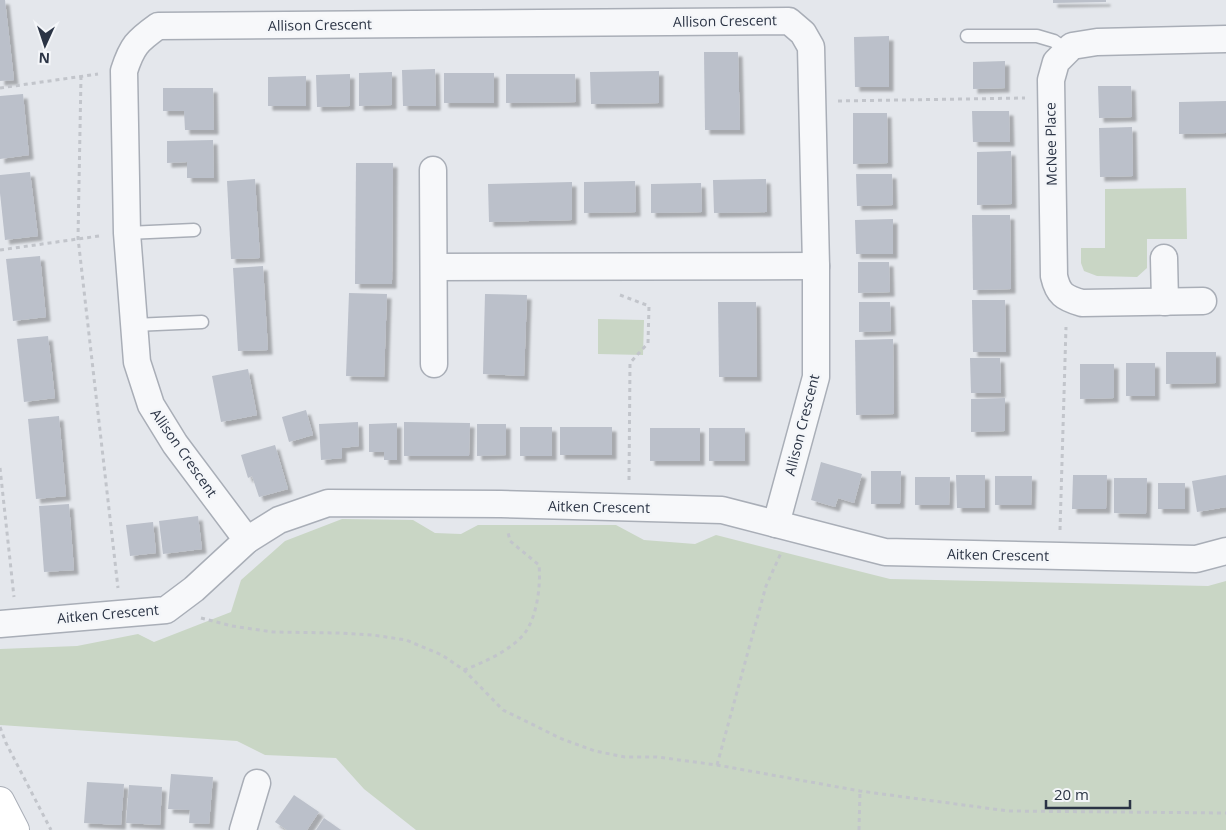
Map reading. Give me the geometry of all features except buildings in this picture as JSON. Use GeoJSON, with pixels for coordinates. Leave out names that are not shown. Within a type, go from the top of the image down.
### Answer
{"type":"FeatureCollection","features":[{"type":"Feature","properties":{"kind":"street","name":"Allison Crescent"},"geometry":{"type":"LineString","coordinates":[[247,540],[175,444],[151,405],[137,362],[127,233],[124,71],[129,54],[139,40],[158,26],[789,21],[804,33],[810,47],[816,266],[816,377],[785,526]]}},
{"type":"Feature","properties":{"kind":"street"},"geometry":{"type":"LineString","coordinates":[[1068,51],[1072,46],[1097,42],[1226,39]]}},
{"type":"Feature","properties":{"kind":"street","name":"McNee Place"},"geometry":{"type":"LineString","coordinates":[[1068,51],[1056,62],[1051,80],[1050,97],[1054,276],[1057,290],[1070,300]]}},
{"type":"Feature","properties":{"kind":"street"},"geometry":{"type":"LineString","coordinates":[[433,170],[434,364]]}},
{"type":"Feature","properties":{"kind":"street"},"geometry":{"type":"LineString","coordinates":[[1164,258],[1165,302]]}},
{"type":"Feature","properties":{"kind":"street"},"geometry":{"type":"LineString","coordinates":[[434,267],[816,266]]}},
{"type":"Feature","properties":{"kind":"street"},"geometry":{"type":"LineString","coordinates":[[1070,300],[1082,303],[1204,301]]}},
{"type":"Feature","properties":{"kind":"street","name":"Aitken Crescent"},"geometry":{"type":"LineString","coordinates":[[8,623],[166,610],[194,589],[247,540],[279,520],[328,503],[501,504],[722,510],[885,552],[1196,558],[1226,551]]}},
{"type":"Feature","properties":{"kind":"street"},"geometry":{"type":"LineString","coordinates":[[243,830],[257,783]]}},
{"type":"Feature","properties":{"kind":"street"},"geometry":{"type":"LineString","coordinates":[[0,801],[15,830]]}},
{"type":"Feature","properties":{"kind":"lane"},"geometry":{"type":"LineString","coordinates":[[968,36],[1037,36],[1054,41],[1068,51]]}},
{"type":"Feature","properties":{"kind":"lane"},"geometry":{"type":"LineString","coordinates":[[127,233],[194,230]]}},
{"type":"Feature","properties":{"kind":"lane"},"geometry":{"type":"LineString","coordinates":[[134,325],[202,322]]}},
{"type":"Feature","properties":{"kind":"path"},"geometry":{"type":"LineString","coordinates":[[0,88],[124,71]]}},
{"type":"Feature","properties":{"kind":"path"},"geometry":{"type":"LineString","coordinates":[[81,76],[78,238],[121,613]]}},
{"type":"Feature","properties":{"kind":"path"},"geometry":{"type":"LineString","coordinates":[[812,101],[1050,97]]}},
{"type":"Feature","properties":{"kind":"path"},"geometry":{"type":"LineString","coordinates":[[0,250],[78,238],[127,233]]}},
{"type":"Feature","properties":{"kind":"path"},"geometry":{"type":"LineString","coordinates":[[617,266],[616,294],[649,306],[648,342],[630,363],[628,507]]}},
{"type":"Feature","properties":{"kind":"path"},"geometry":{"type":"LineString","coordinates":[[1059,556],[1066,318],[1070,300]]}},
{"type":"Feature","properties":{"kind":"path"},"geometry":{"type":"LineString","coordinates":[[0,468],[8,623]]}},
{"type":"Feature","properties":{"kind":"path"},"geometry":{"type":"LineString","coordinates":[[464,670],[486,662],[506,649],[525,633],[536,608],[540,580],[539,566],[510,541],[501,504]]}},
{"type":"Feature","properties":{"kind":"path"},"geometry":{"type":"LineString","coordinates":[[717,765],[766,586],[775,564],[785,526]]}},
{"type":"Feature","properties":{"kind":"path"},"geometry":{"type":"LineString","coordinates":[[166,610],[232,626],[273,632],[339,633],[406,640],[442,655],[464,670],[503,710],[562,739],[595,751],[625,757],[657,757],[717,765],[860,792],[1008,811],[1226,812]]}},
{"type":"Feature","properties":{"kind":"path"},"geometry":{"type":"LineString","coordinates":[[0,727],[6,743],[51,830]]}},
{"type":"Feature","properties":{"kind":"path"},"geometry":{"type":"LineString","coordinates":[[859,830],[860,792]]}},
{"type":"Feature","properties":{"kind":"green space"},"geometry":{"type":"Polygon","coordinates":[[[1186,188],[1187,239],[1147,239],[1147,268],[1137,277],[1097,276],[1084,271],[1081,263],[1081,248],[1105,248],[1105,189],[1186,188]]]}},
{"type":"Feature","properties":{"kind":"green space"},"geometry":{"type":"Polygon","coordinates":[[[598,319],[644,320],[643,355],[598,354],[598,319]]]}},
{"type":"Feature","properties":{"kind":"green space"},"geometry":{"type":"Polygon","coordinates":[[[342,519],[413,520],[435,533],[461,534],[478,525],[616,525],[644,540],[695,544],[716,535],[890,579],[1208,586],[1226,581],[1226,830],[416,830],[364,789],[336,758],[265,755],[237,741],[0,725],[0,649],[77,646],[138,634],[154,642],[231,612],[241,580],[285,541],[342,519]]]}}]}
